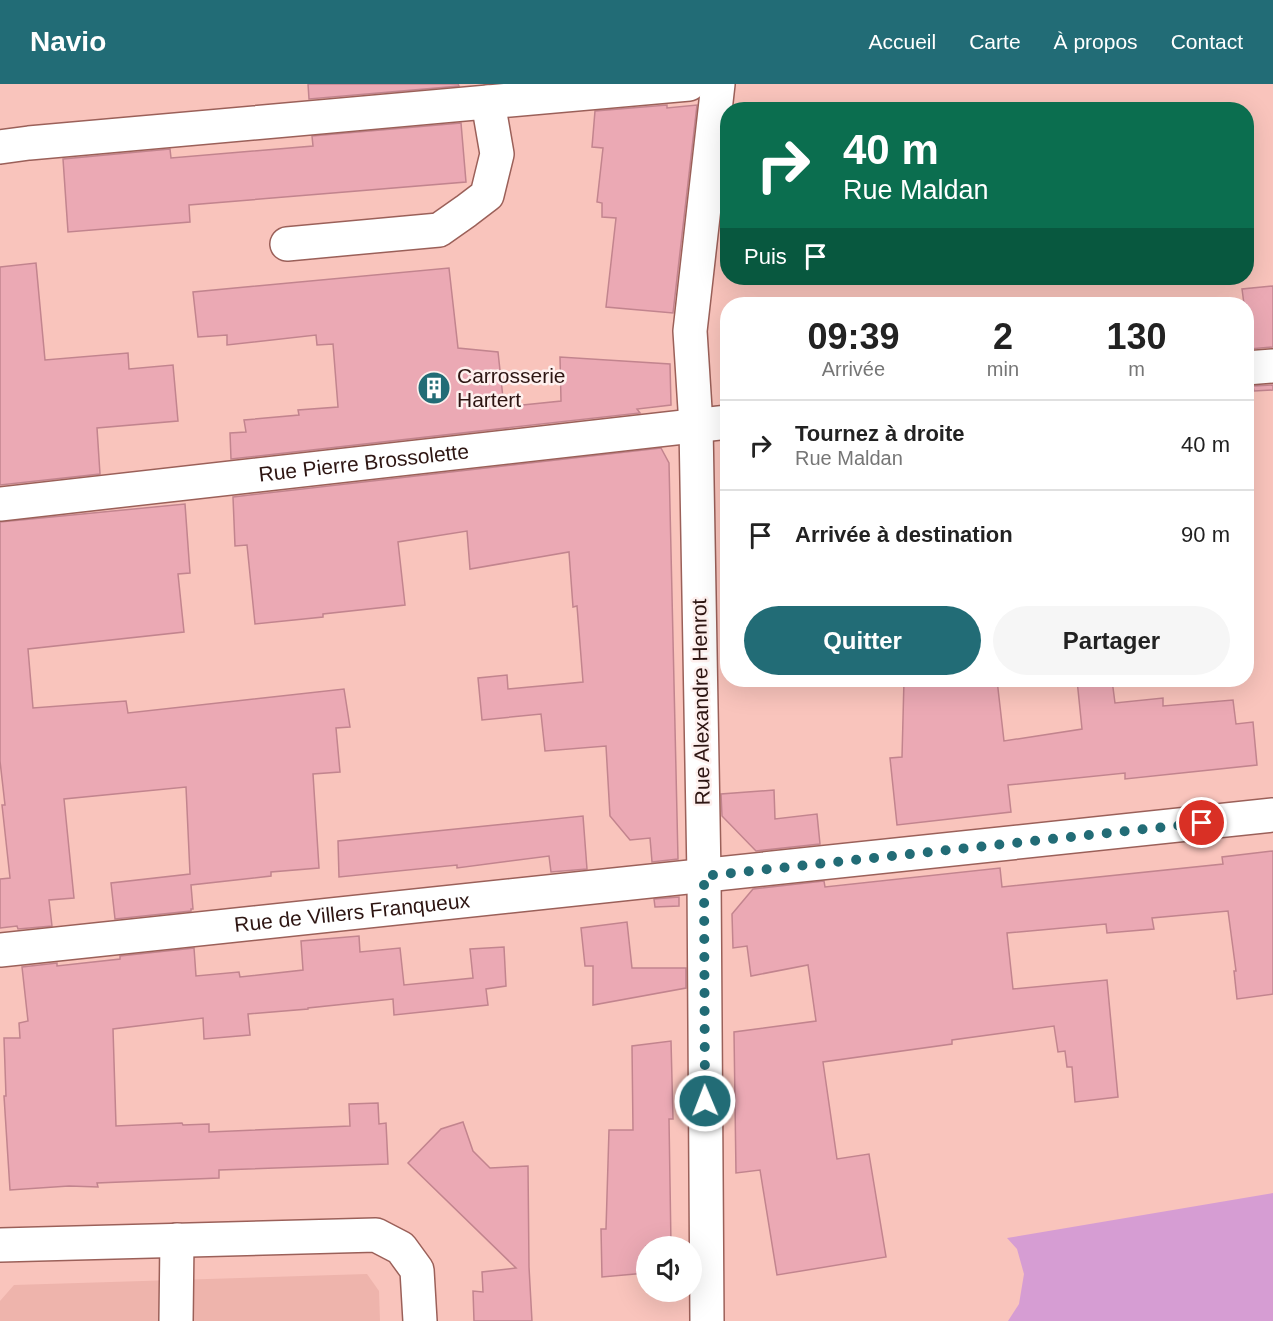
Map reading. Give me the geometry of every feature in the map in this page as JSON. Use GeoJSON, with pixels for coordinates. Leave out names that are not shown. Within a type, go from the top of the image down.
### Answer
{"type":"FeatureCollection","features":[{"type":"Feature","properties":{"kind":"street"},"geometry":{"type":"LineString","coordinates":[[0,147],[689,84]]}},
{"type":"Feature","properties":{"kind":"street","name":"Rue Alexandre Henrot"},"geometry":{"type":"LineString","coordinates":[[707,1321],[704,876],[696,425],[690,331],[718,84]]}},
{"type":"Feature","properties":{"kind":"street"},"geometry":{"type":"LineString","coordinates":[[287,244],[439,230],[466,212],[487,195],[497,154],[488,102]]}},
{"type":"Feature","properties":{"kind":"street"},"geometry":{"type":"LineString","coordinates":[[1254,367],[1273,366]]}},
{"type":"Feature","properties":{"kind":"street","name":"Rue Pierre Brossolette"},"geometry":{"type":"LineString","coordinates":[[0,504],[720,423]]}},
{"type":"Feature","properties":{"kind":"street","name":"Rue de Villers Franqueux"},"geometry":{"type":"LineString","coordinates":[[0,950],[1273,815]]}},
{"type":"Feature","properties":{"kind":"street"},"geometry":{"type":"LineString","coordinates":[[0,1245],[376,1235],[401,1248],[417,1270],[420,1321]]}},
{"type":"Feature","properties":{"kind":"street"},"geometry":{"type":"LineString","coordinates":[[176,1321],[177,1240]]}},
{"type":"Feature","properties":{"kind":"shaded area"},"geometry":{"type":"Polygon","coordinates":[[[1273,1193],[1273,1321],[1008,1321],[1019,1304],[1024,1274],[1017,1249],[1007,1238],[1273,1193]]]}},
{"type":"Feature","properties":{"kind":"shaded area"},"geometry":{"type":"Polygon","coordinates":[[[367,1274],[379,1291],[380,1321],[0,1321],[0,1301],[14,1285],[367,1274]]]}},
{"type":"Feature","properties":{"kind":"building"},"geometry":{"type":"Polygon","coordinates":[[[308,84],[458,84],[459,86],[309,99],[308,84]]]}},
{"type":"Feature","properties":{"kind":"building"},"geometry":{"type":"Polygon","coordinates":[[[667,105],[667,108],[697,105],[673,313],[606,307],[616,218],[602,217],[602,203],[597,202],[603,148],[592,147],[595,111],[667,105]]]}},
{"type":"Feature","properties":{"kind":"building"},"geometry":{"type":"Polygon","coordinates":[[[461,123],[466,182],[189,205],[190,222],[68,232],[63,159],[170,149],[171,158],[313,146],[312,136],[461,123]]]}},
{"type":"Feature","properties":{"kind":"building"},"geometry":{"type":"Polygon","coordinates":[[[36,263],[45,360],[128,353],[129,369],[173,365],[178,421],[97,428],[100,474],[0,485],[0,267],[36,263]]]}},
{"type":"Feature","properties":{"kind":"building"},"geometry":{"type":"Polygon","coordinates":[[[449,268],[458,348],[498,352],[504,407],[561,401],[560,357],[670,364],[671,405],[637,409],[640,413],[231,459],[230,433],[246,432],[244,420],[299,415],[298,410],[338,407],[333,344],[317,345],[316,335],[227,345],[227,335],[198,337],[193,292],[449,268]]]}},
{"type":"Feature","properties":{"kind":"building"},"geometry":{"type":"Polygon","coordinates":[[[1273,286],[1273,347],[1254,349],[1254,297],[1243,297],[1242,289],[1273,286]]]}},
{"type":"Feature","properties":{"kind":"building"},"geometry":{"type":"Polygon","coordinates":[[[1273,385],[1273,390],[1254,391],[1254,386],[1273,385]]]}},
{"type":"Feature","properties":{"kind":"building"},"geometry":{"type":"Polygon","coordinates":[[[661,448],[669,463],[678,859],[652,862],[650,838],[630,840],[610,816],[606,746],[545,751],[541,714],[482,720],[478,678],[507,675],[508,689],[583,682],[577,606],[573,607],[569,552],[470,569],[467,531],[398,542],[405,605],[255,624],[247,545],[235,546],[233,497],[661,448]]]}},
{"type":"Feature","properties":{"kind":"building"},"geometry":{"type":"Polygon","coordinates":[[[185,504],[190,573],[178,574],[184,632],[28,649],[33,708],[126,701],[128,713],[344,689],[350,727],[336,728],[340,772],[313,774],[319,868],[271,872],[271,876],[191,885],[193,909],[191,911],[115,919],[111,883],[190,874],[186,787],[64,799],[74,898],[49,900],[52,926],[0,928],[0,879],[10,878],[0,761],[0,522],[185,504]]]}},
{"type":"Feature","properties":{"kind":"building"},"geometry":{"type":"Polygon","coordinates":[[[904,687],[998,687],[1004,741],[1082,729],[1078,687],[1113,687],[1115,703],[1163,698],[1163,706],[1233,700],[1236,724],[1253,722],[1257,765],[1125,779],[1125,773],[1008,785],[1011,812],[897,825],[890,758],[902,757],[904,687]]]}},
{"type":"Feature","properties":{"kind":"building"},"geometry":{"type":"Polygon","coordinates":[[[774,790],[775,819],[817,814],[820,844],[756,851],[722,816],[721,794],[774,790]]]}},
{"type":"Feature","properties":{"kind":"building"},"geometry":{"type":"Polygon","coordinates":[[[583,816],[587,869],[551,872],[549,856],[457,868],[457,865],[339,877],[338,841],[583,816]]]}},
{"type":"Feature","properties":{"kind":"building"},"geometry":{"type":"Polygon","coordinates":[[[1273,851],[1273,994],[1237,999],[1234,971],[1236,971],[1228,911],[1152,918],[1154,929],[1107,933],[1106,924],[1007,933],[1013,989],[1107,980],[1118,1097],[1075,1102],[1072,1067],[1067,1067],[1065,1051],[1058,1052],[1054,1026],[952,1040],[952,1044],[823,1062],[837,1159],[869,1154],[886,1257],[777,1275],[760,1170],[736,1173],[734,1032],[816,1021],[808,965],[751,976],[747,946],[733,948],[732,914],[753,889],[824,881],[825,887],[1000,868],[1002,887],[1223,864],[1222,857],[1273,851]]]}},
{"type":"Feature","properties":{"kind":"building"},"geometry":{"type":"Polygon","coordinates":[[[679,897],[679,906],[655,907],[654,899],[679,897]]]}},
{"type":"Feature","properties":{"kind":"building"},"geometry":{"type":"Polygon","coordinates":[[[627,922],[632,968],[686,968],[686,988],[593,1005],[593,966],[585,966],[581,928],[627,922]]]}},
{"type":"Feature","properties":{"kind":"building"},"geometry":{"type":"Polygon","coordinates":[[[359,936],[360,952],[400,948],[404,985],[473,978],[470,949],[504,947],[506,986],[486,989],[488,1005],[394,1015],[393,999],[248,1014],[250,1035],[204,1039],[203,1018],[113,1029],[116,1126],[209,1124],[209,1132],[350,1126],[349,1104],[378,1103],[379,1124],[386,1123],[388,1164],[219,1170],[219,1178],[97,1183],[98,1187],[69,1186],[10,1190],[4,1096],[6,1096],[4,1038],[20,1038],[19,1023],[28,1021],[22,967],[57,963],[57,966],[194,948],[196,976],[239,972],[240,977],[303,970],[301,941],[359,936]]]}},
{"type":"Feature","properties":{"kind":"building"},"geometry":{"type":"Polygon","coordinates":[[[671,1041],[673,1119],[669,1119],[671,1236],[636,1236],[636,1274],[602,1277],[601,1229],[606,1229],[609,1130],[633,1130],[632,1046],[671,1041]]]}},
{"type":"Feature","properties":{"kind":"building"},"geometry":{"type":"Polygon","coordinates":[[[463,1122],[473,1151],[490,1168],[528,1166],[532,1321],[474,1321],[473,1291],[483,1292],[482,1272],[516,1268],[408,1163],[441,1129],[463,1122]]]}},
{"type":"Feature","properties":{"kind":"place","name":"Carrosserie Hartert"},"geometry":{"type":"Point","coordinates":[434,388]}},
{"type":"Feature","properties":{"kind":"route"},"geometry":{"type":"LineString","coordinates":[[705,1101],[704,876],[1202,823]]}}]}
